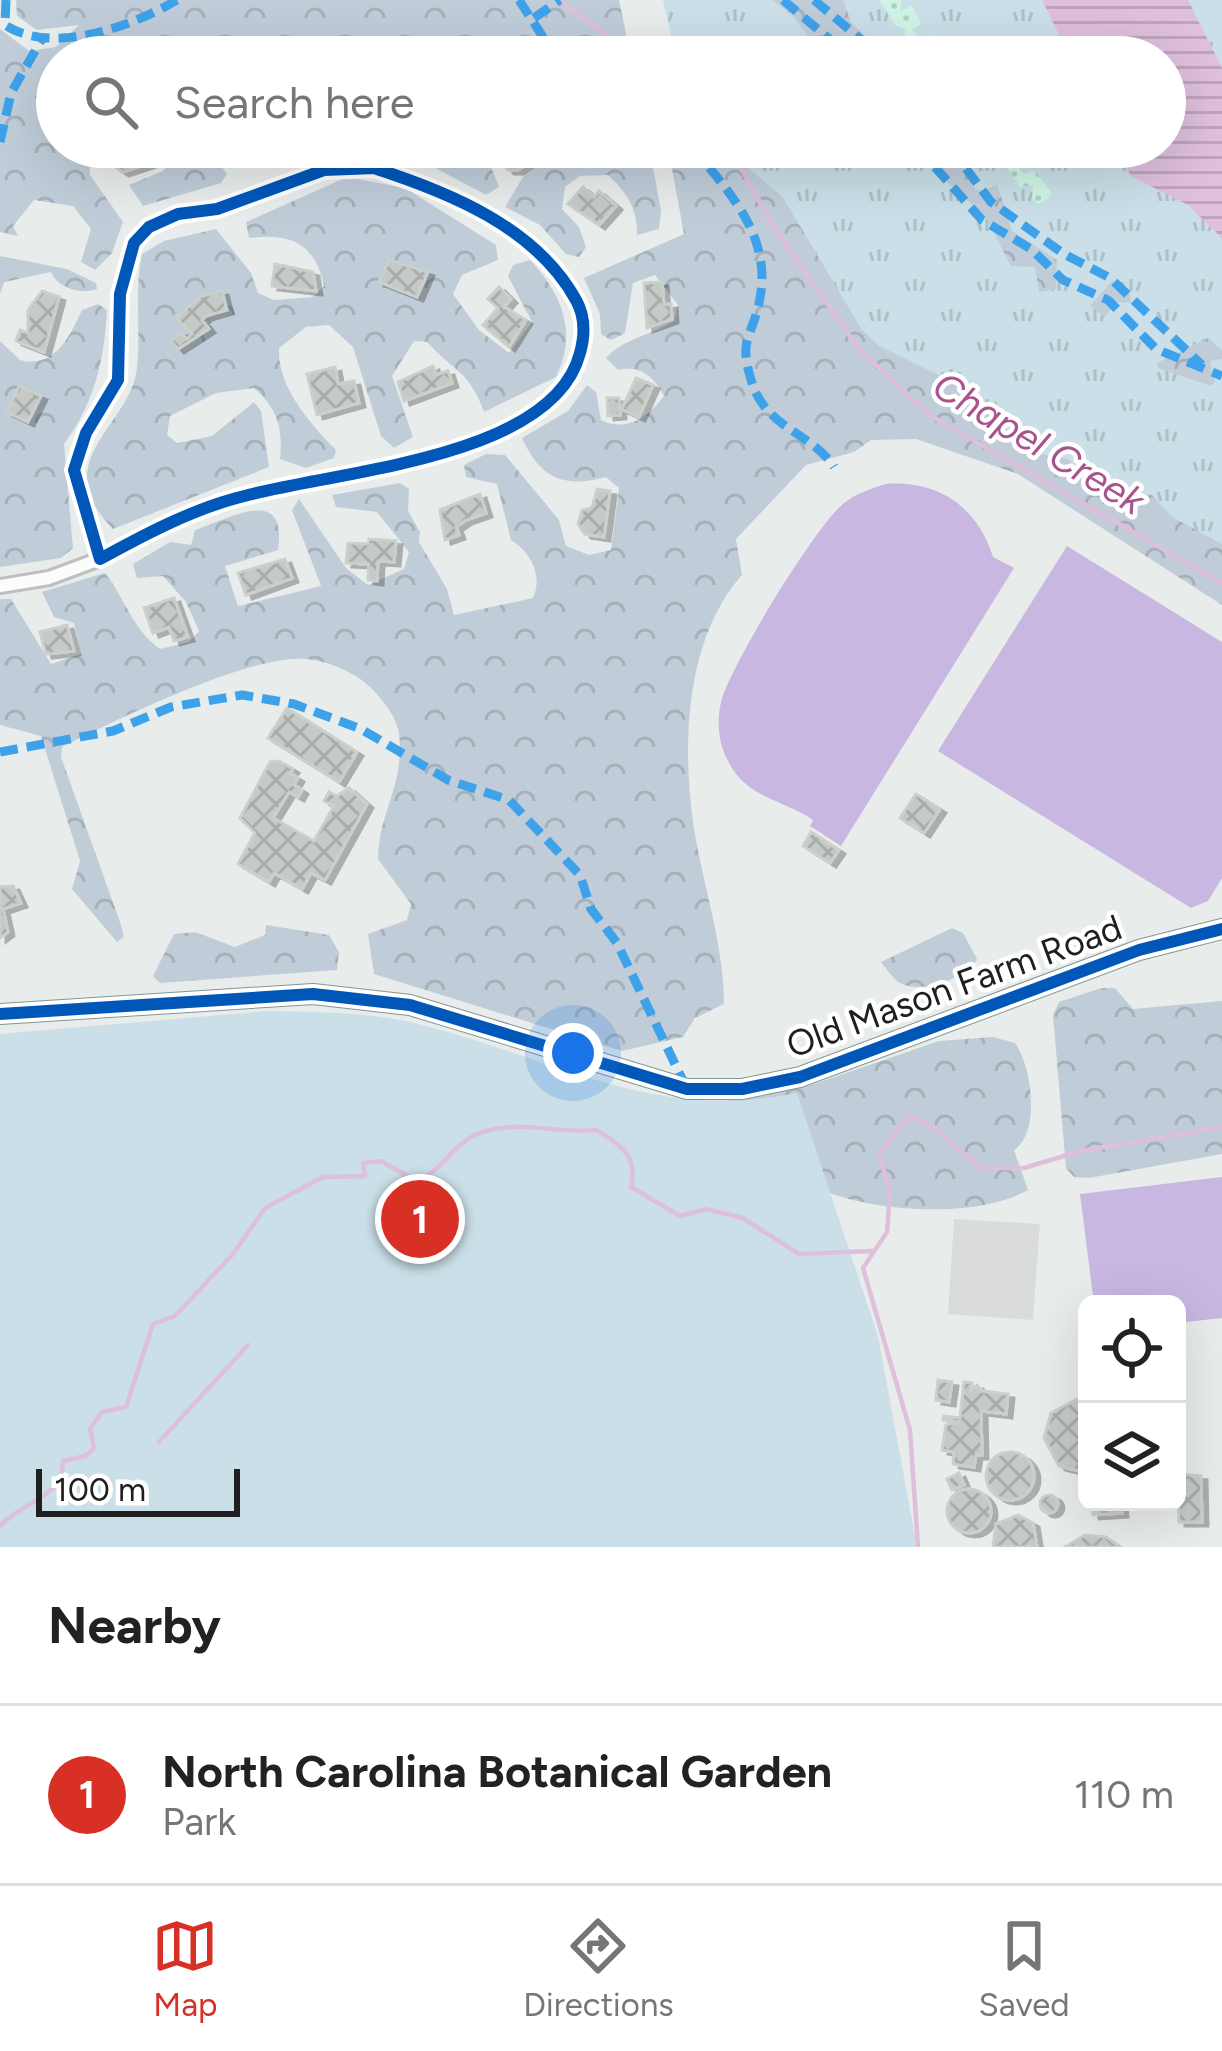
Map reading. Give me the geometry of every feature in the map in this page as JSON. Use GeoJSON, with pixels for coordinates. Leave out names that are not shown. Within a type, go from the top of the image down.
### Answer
{"type":"FeatureCollection","features":[{"type":"Feature","properties":{"kind":"street"},"geometry":{"type":"LineString","coordinates":[[0,586],[49,578],[100,559],[228,500],[424,460],[488,436],[553,402],[575,372],[584,338],[581,309],[567,283],[521,238],[443,190],[374,168],[324,170],[217,209],[161,220],[134,243],[124,263],[118,380],[86,434],[74,470],[100,559]]}},
{"type":"Feature","properties":{"kind":"street","name":"Old Mason Farm Road"},"geometry":{"type":"LineString","coordinates":[[0,1014],[313,994],[410,1005],[687,1089],[742,1089],[800,1077],[1139,950],[1222,929]]}},
{"type":"Feature","properties":{"kind":"green space"},"geometry":{"type":"Polygon","coordinates":[[[16,0],[619,0],[627,36],[68,36],[79,25],[37,30],[17,16],[16,0]]]}},
{"type":"Feature","properties":{"kind":"green space"},"geometry":{"type":"Polygon","coordinates":[[[663,0],[1222,0],[1222,589],[1031,461],[869,418],[708,168],[1186,168],[1186,36],[671,36],[663,0]]]}},
{"type":"Feature","properties":{"kind":"green space"},"geometry":{"type":"Polygon","coordinates":[[[772,0],[843,0],[852,24],[866,36],[808,36],[772,0]]]}},
{"type":"Feature","properties":{"kind":"green space"},"geometry":{"type":"Polygon","coordinates":[[[0,29],[29,51],[36,50],[36,168],[90,168],[123,222],[112,253],[95,270],[81,262],[91,229],[73,206],[34,200],[13,226],[18,236],[0,232],[0,29]]]}},
{"type":"Feature","properties":{"kind":"green space"},"geometry":{"type":"Polygon","coordinates":[[[222,168],[227,174],[221,183],[143,206],[129,185],[163,171],[222,168]]]}},
{"type":"Feature","properties":{"kind":"green space"},"geometry":{"type":"Polygon","coordinates":[[[435,168],[491,168],[499,187],[486,195],[435,168]]]}},
{"type":"Feature","properties":{"kind":"green space"},"geometry":{"type":"Polygon","coordinates":[[[536,168],[653,168],[661,210],[659,229],[637,235],[633,209],[615,182],[608,175],[580,176],[565,187],[562,209],[579,227],[586,247],[579,257],[566,254],[540,225],[505,207],[523,177],[536,168]]]}},
{"type":"Feature","properties":{"kind":"green space"},"geometry":{"type":"Polygon","coordinates":[[[672,168],[749,168],[782,196],[862,330],[879,346],[955,383],[1021,443],[1036,453],[1068,459],[1100,490],[1152,495],[1172,517],[1222,544],[1222,605],[1018,474],[916,439],[871,440],[854,452],[806,465],[736,539],[742,575],[723,600],[699,659],[688,758],[693,822],[717,936],[724,1004],[695,1018],[683,1037],[622,1051],[374,974],[368,934],[407,920],[411,904],[378,859],[398,768],[399,734],[388,709],[364,682],[313,660],[280,661],[217,678],[62,747],[61,757],[121,925],[124,937],[117,942],[72,889],[80,861],[41,736],[0,725],[0,599],[11,599],[51,664],[81,654],[74,623],[54,617],[42,592],[105,573],[150,641],[160,649],[189,642],[199,631],[186,602],[163,576],[137,578],[133,564],[170,542],[191,545],[195,530],[240,514],[266,512],[279,530],[278,550],[225,566],[238,606],[321,586],[292,510],[299,499],[346,568],[368,585],[404,569],[409,552],[377,512],[336,507],[332,495],[400,483],[409,489],[408,511],[420,532],[419,542],[447,589],[454,615],[533,598],[537,581],[533,565],[511,540],[497,484],[466,477],[464,465],[486,454],[505,455],[559,520],[566,546],[589,555],[611,550],[619,488],[606,477],[566,481],[546,472],[522,438],[568,411],[587,385],[596,392],[601,420],[610,424],[637,420],[664,396],[646,374],[618,370],[606,358],[620,346],[674,321],[678,305],[655,275],[633,283],[625,333],[611,340],[601,334],[600,314],[584,278],[684,234],[672,168]]]}},
{"type":"Feature","properties":{"kind":"green space"},"geometry":{"type":"Polygon","coordinates":[[[940,168],[964,168],[975,189],[984,191],[997,184],[1012,231],[1057,260],[1056,289],[1039,292],[1035,267],[1011,266],[985,216],[947,182],[940,168]]]}},
{"type":"Feature","properties":{"kind":"green space"},"geometry":{"type":"Polygon","coordinates":[[[347,177],[405,188],[496,245],[498,260],[462,275],[453,294],[479,330],[509,353],[532,322],[508,276],[513,265],[530,260],[551,286],[563,314],[566,345],[556,377],[484,412],[460,372],[427,342],[414,341],[392,376],[413,437],[394,448],[381,436],[353,347],[329,325],[306,327],[279,348],[283,377],[297,404],[336,450],[334,458],[306,468],[280,459],[277,420],[262,396],[254,388],[216,393],[170,416],[167,435],[177,443],[212,436],[254,402],[261,411],[269,467],[113,529],[94,505],[87,483],[89,463],[131,389],[137,368],[142,254],[164,241],[216,229],[251,273],[258,293],[274,300],[313,297],[324,286],[307,250],[288,239],[249,238],[246,222],[347,177]]]}},
{"type":"Feature","properties":{"kind":"green space"},"geometry":{"type":"Polygon","coordinates":[[[0,256],[67,269],[96,283],[97,289],[71,289],[51,272],[4,282],[0,294],[0,256]]]}},
{"type":"Feature","properties":{"kind":"green space"},"geometry":{"type":"Polygon","coordinates":[[[1112,281],[1129,289],[1131,303],[1116,302],[1105,317],[1090,306],[1112,281]]]}},
{"type":"Feature","properties":{"kind":"green space"},"geometry":{"type":"Polygon","coordinates":[[[98,304],[107,310],[100,364],[83,413],[64,444],[73,548],[61,558],[0,567],[0,341],[20,360],[43,360],[60,348],[82,310],[98,304]]]}},
{"type":"Feature","properties":{"kind":"green space"},"geometry":{"type":"Polygon","coordinates":[[[1208,338],[1222,350],[1222,359],[1210,361],[1215,382],[1211,386],[1158,368],[1157,363],[1208,338]]]}},
{"type":"Feature","properties":{"kind":"green space"},"geometry":{"type":"Polygon","coordinates":[[[266,925],[329,935],[339,952],[337,970],[160,983],[153,976],[174,934],[195,932],[235,947],[265,935],[266,925]]]}},
{"type":"Feature","properties":{"kind":"green space"},"geometry":{"type":"Polygon","coordinates":[[[952,928],[963,933],[977,959],[954,978],[931,986],[909,986],[897,981],[881,962],[952,928]]]}},
{"type":"Feature","properties":{"kind":"green space"},"geometry":{"type":"Polygon","coordinates":[[[1115,988],[1133,1009],[1222,1001],[1222,1154],[1089,1178],[1074,1177],[1066,1168],[1053,1015],[1059,1002],[1115,988]]]}},
{"type":"Feature","properties":{"kind":"green space"},"geometry":{"type":"Polygon","coordinates":[[[267,1011],[404,1021],[652,1094],[746,1100],[797,1093],[878,1336],[917,1547],[0,1547],[0,1034],[267,1011]]]}},
{"type":"Feature","properties":{"kind":"green space"},"geometry":{"type":"Polygon","coordinates":[[[993,1037],[1015,1043],[1026,1067],[1031,1099],[1028,1129],[1014,1150],[1028,1190],[1007,1199],[924,1209],[840,1196],[788,1171],[704,1105],[808,1086],[939,1041],[993,1037]]]}},
{"type":"Feature","properties":{"kind":"sand"},"geometry":{"type":"Polygon","coordinates":[[[879,0],[901,0],[900,12],[912,5],[921,23],[912,30],[917,36],[904,36],[905,29],[895,25],[879,0]]]}},
{"type":"Feature","properties":{"kind":"sand"},"geometry":{"type":"Polygon","coordinates":[[[1019,168],[1024,174],[1035,171],[1051,192],[1048,199],[1038,204],[1032,198],[1033,185],[1020,187],[1008,169],[1019,168]]]}},
{"type":"Feature","properties":{"kind":"shaded area"},"geometry":{"type":"Polygon","coordinates":[[[1042,0],[1188,0],[1222,68],[1222,238],[1188,205],[1131,176],[1127,168],[1186,168],[1186,36],[1060,36],[1042,0]]]}},
{"type":"Feature","properties":{"kind":"shaded area"},"geometry":{"type":"Polygon","coordinates":[[[885,484],[922,487],[953,500],[977,524],[993,557],[1014,568],[841,846],[810,826],[813,820],[753,790],[734,771],[723,750],[720,709],[756,630],[813,540],[843,504],[885,484]]]}},
{"type":"Feature","properties":{"kind":"shaded area"},"geometry":{"type":"Polygon","coordinates":[[[1067,546],[1222,642],[1222,878],[1208,901],[1191,908],[938,751],[1067,546]]]}},
{"type":"Feature","properties":{"kind":"shaded area"},"geometry":{"type":"Polygon","coordinates":[[[1222,1177],[1222,1318],[1186,1322],[1186,1295],[1093,1295],[1080,1194],[1222,1177]]]}},
{"type":"Feature","properties":{"kind":"shaded area"},"geometry":{"type":"Polygon","coordinates":[[[954,1219],[1040,1224],[1033,1320],[948,1314],[954,1219]]]}},
{"type":"Feature","properties":{"kind":"building"},"geometry":{"type":"Polygon","coordinates":[[[583,187],[594,197],[599,191],[616,206],[599,225],[568,204],[583,187]]]}},
{"type":"Feature","properties":{"kind":"building"},"geometry":{"type":"Polygon","coordinates":[[[389,260],[428,272],[417,297],[379,282],[389,260]]]}},
{"type":"Feature","properties":{"kind":"building"},"geometry":{"type":"Polygon","coordinates":[[[275,264],[313,272],[316,291],[272,286],[275,264]]]}},
{"type":"Feature","properties":{"kind":"building"},"geometry":{"type":"Polygon","coordinates":[[[662,282],[664,305],[671,304],[672,319],[647,328],[644,283],[662,282]]]}},
{"type":"Feature","properties":{"kind":"building"},"geometry":{"type":"Polygon","coordinates":[[[499,287],[511,299],[504,307],[526,320],[509,347],[483,325],[498,308],[488,299],[499,287]]]}},
{"type":"Feature","properties":{"kind":"building"},"geometry":{"type":"Polygon","coordinates":[[[42,291],[59,297],[44,352],[16,341],[20,330],[28,333],[28,310],[42,291]]]}},
{"type":"Feature","properties":{"kind":"building"},"geometry":{"type":"Polygon","coordinates":[[[222,291],[227,310],[206,316],[202,320],[209,329],[178,349],[171,341],[180,332],[187,339],[192,334],[176,318],[199,297],[222,291]]]}},
{"type":"Feature","properties":{"kind":"building"},"geometry":{"type":"Polygon","coordinates":[[[433,366],[436,375],[448,371],[452,383],[404,401],[398,382],[433,366]]]}},
{"type":"Feature","properties":{"kind":"building"},"geometry":{"type":"Polygon","coordinates":[[[335,367],[338,384],[354,381],[359,403],[317,415],[307,374],[335,367]]]}},
{"type":"Feature","properties":{"kind":"building"},"geometry":{"type":"Polygon","coordinates":[[[636,378],[653,385],[639,417],[622,409],[636,378]]]}},
{"type":"Feature","properties":{"kind":"building"},"geometry":{"type":"Polygon","coordinates":[[[19,386],[41,396],[28,422],[7,412],[19,386]]]}},
{"type":"Feature","properties":{"kind":"building"},"geometry":{"type":"Polygon","coordinates":[[[607,398],[619,398],[620,415],[608,416],[607,398]]]}},
{"type":"Feature","properties":{"kind":"building"},"geometry":{"type":"Polygon","coordinates":[[[597,489],[610,491],[604,537],[585,534],[578,524],[582,510],[592,508],[597,489]]]}},
{"type":"Feature","properties":{"kind":"building"},"geometry":{"type":"Polygon","coordinates":[[[480,494],[486,513],[466,520],[456,527],[459,535],[445,540],[440,510],[480,494]]]}},
{"type":"Feature","properties":{"kind":"building"},"geometry":{"type":"Polygon","coordinates":[[[369,539],[396,541],[394,562],[378,561],[377,581],[368,580],[369,564],[346,563],[348,543],[368,544],[369,539]]]}},
{"type":"Feature","properties":{"kind":"building"},"geometry":{"type":"Polygon","coordinates":[[[285,559],[292,578],[246,595],[238,573],[285,559]]]}},
{"type":"Feature","properties":{"kind":"building"},"geometry":{"type":"Polygon","coordinates":[[[174,598],[188,637],[174,641],[169,627],[153,633],[144,608],[174,598]]]}},
{"type":"Feature","properties":{"kind":"building"},"geometry":{"type":"Polygon","coordinates":[[[67,625],[74,651],[46,654],[40,632],[67,625]]]}},
{"type":"Feature","properties":{"kind":"building"},"geometry":{"type":"Polygon","coordinates":[[[287,708],[357,752],[339,782],[268,738],[287,708]]]}},
{"type":"Feature","properties":{"kind":"building"},"geometry":{"type":"Polygon","coordinates":[[[270,762],[293,769],[290,773],[298,778],[294,785],[302,790],[298,797],[289,792],[273,818],[314,841],[334,806],[324,801],[329,792],[337,796],[349,788],[367,804],[325,880],[311,873],[302,889],[274,873],[269,882],[238,864],[255,833],[240,818],[270,762]]]}},
{"type":"Feature","properties":{"kind":"building"},"geometry":{"type":"Polygon","coordinates":[[[916,794],[940,809],[924,833],[900,818],[916,794]]]}},
{"type":"Feature","properties":{"kind":"building"},"geometry":{"type":"Polygon","coordinates":[[[811,832],[839,850],[830,863],[803,846],[811,832]]]}},
{"type":"Feature","properties":{"kind":"building"},"geometry":{"type":"Polygon","coordinates":[[[13,886],[21,903],[3,909],[8,932],[0,938],[0,887],[13,886]]]}},
{"type":"Feature","properties":{"kind":"building"},"geometry":{"type":"Polygon","coordinates":[[[938,1380],[952,1382],[949,1402],[936,1400],[938,1380]]]}},
{"type":"Feature","properties":{"kind":"building"},"geometry":{"type":"Polygon","coordinates":[[[964,1382],[972,1383],[971,1390],[977,1385],[982,1391],[1008,1394],[1006,1414],[981,1411],[982,1455],[976,1455],[974,1467],[953,1464],[954,1452],[942,1450],[946,1425],[959,1422],[943,1420],[944,1416],[960,1418],[964,1382]]]}},
{"type":"Feature","properties":{"kind":"building"},"geometry":{"type":"Polygon","coordinates":[[[1078,1399],[1078,1471],[1059,1466],[1044,1438],[1051,1413],[1078,1399]]]}},
{"type":"Feature","properties":{"kind":"building"},"geometry":{"type":"Polygon","coordinates":[[[1010,1452],[1027,1459],[1034,1476],[1027,1493],[1010,1500],[993,1493],[986,1476],[993,1459],[1010,1452]]]}},
{"type":"Feature","properties":{"kind":"building"},"geometry":{"type":"Polygon","coordinates":[[[959,1473],[964,1485],[952,1490],[947,1479],[959,1473]]]}},
{"type":"Feature","properties":{"kind":"building"},"geometry":{"type":"Polygon","coordinates":[[[1186,1475],[1201,1476],[1202,1522],[1179,1522],[1179,1511],[1186,1511],[1186,1475]]]}},
{"type":"Feature","properties":{"kind":"building"},"geometry":{"type":"Polygon","coordinates":[[[969,1489],[984,1496],[991,1511],[984,1526],[969,1533],[954,1526],[947,1511],[954,1496],[969,1489]]]}},
{"type":"Feature","properties":{"kind":"building"},"geometry":{"type":"Polygon","coordinates":[[[1049,1495],[1058,1504],[1049,1513],[1040,1504],[1049,1495]]]}},
{"type":"Feature","properties":{"kind":"building"},"geometry":{"type":"Polygon","coordinates":[[[1018,1515],[1033,1523],[1037,1547],[993,1547],[996,1524],[1018,1515]]]}},
{"type":"Feature","properties":{"kind":"building"},"geometry":{"type":"Polygon","coordinates":[[[1085,1535],[1106,1537],[1120,1547],[1065,1547],[1085,1535]]]}},
{"type":"Feature","properties":{"kind":"waterway","name":"Chapel Creek"},"geometry":{"type":"LineString","coordinates":[[558,0],[606,36]]}},
{"type":"Feature","properties":{"kind":"waterway","name":"Chapel Creek"},"geometry":{"type":"LineString","coordinates":[[741,168],[775,229],[859,349],[929,415],[1222,583]]}},
{"type":"Feature","properties":{"kind":"waterway"},"geometry":{"type":"LineString","coordinates":[[918,1547],[910,1430],[863,1268],[887,1232],[890,1194],[879,1153],[910,1116],[933,1127],[980,1168],[1024,1168],[1081,1151],[1222,1127]]}},
{"type":"Feature","properties":{"kind":"waterway"},"geometry":{"type":"LineString","coordinates":[[0,1526],[57,1483],[63,1461],[86,1456],[94,1448],[90,1429],[102,1412],[126,1407],[153,1324],[175,1316],[233,1254],[265,1208],[323,1177],[365,1176],[363,1163],[381,1161],[416,1181],[467,1140],[491,1130],[597,1130],[630,1159],[631,1187],[680,1216],[706,1209],[743,1218],[799,1254],[872,1251]]}},
{"type":"Feature","properties":{"kind":"waterway"},"geometry":{"type":"LineString","coordinates":[[159,1442],[248,1345]]}},
{"type":"Feature","properties":{"kind":"marked path"},"geometry":{"type":"LineString","coordinates":[[6,0],[5,25],[36,36]]}},
{"type":"Feature","properties":{"kind":"marked path"},"geometry":{"type":"LineString","coordinates":[[80,36],[116,28],[177,0]]}},
{"type":"Feature","properties":{"kind":"marked path"},"geometry":{"type":"LineString","coordinates":[[519,0],[542,36]]}},
{"type":"Feature","properties":{"kind":"marked path"},"geometry":{"type":"LineString","coordinates":[[534,18],[560,0]]}},
{"type":"Feature","properties":{"kind":"marked path"},"geometry":{"type":"LineString","coordinates":[[783,0],[826,36]]}},
{"type":"Feature","properties":{"kind":"marked path"},"geometry":{"type":"LineString","coordinates":[[814,0],[857,36]]}},
{"type":"Feature","properties":{"kind":"marked path"},"geometry":{"type":"LineString","coordinates":[[0,142],[11,93],[36,49]]}},
{"type":"Feature","properties":{"kind":"marked path"},"geometry":{"type":"LineString","coordinates":[[709,168],[745,218],[760,258],[759,303],[746,348],[752,383],[768,411],[834,467]]}},
{"type":"Feature","properties":{"kind":"marked path"},"geometry":{"type":"LineString","coordinates":[[936,168],[982,220],[1031,249],[1063,280],[1108,300],[1156,349],[1222,376]]}},
{"type":"Feature","properties":{"kind":"marked path"},"geometry":{"type":"LineString","coordinates":[[966,168],[991,202],[1064,254],[1110,278],[1202,365]]}},
{"type":"Feature","properties":{"kind":"marked path"},"geometry":{"type":"LineString","coordinates":[[0,752],[113,731],[171,707],[242,695],[294,704],[361,729],[448,780],[509,800],[580,875],[591,909],[617,943],[687,1089]]}},
{"type":"Feature","properties":{"kind":"cycle path"},"geometry":{"type":"LineString","coordinates":[[374,168],[431,188],[488,216],[514,232],[559,274],[579,306],[583,326],[580,353],[561,389],[527,418],[482,440],[216,504],[100,559],[74,470],[86,433],[118,380],[120,294],[134,243],[149,227],[178,214],[217,209],[324,170],[374,168]]}},
{"type":"Feature","properties":{"kind":"cycle path"},"geometry":{"type":"LineString","coordinates":[[0,1014],[313,994],[410,1005],[687,1089],[742,1089],[800,1077],[1139,950],[1222,929]]}},
{"type":"Feature","properties":{"kind":"place","name":"North Carolina Botanical Garden"},"geometry":{"type":"Point","coordinates":[420,1219]}}]}
